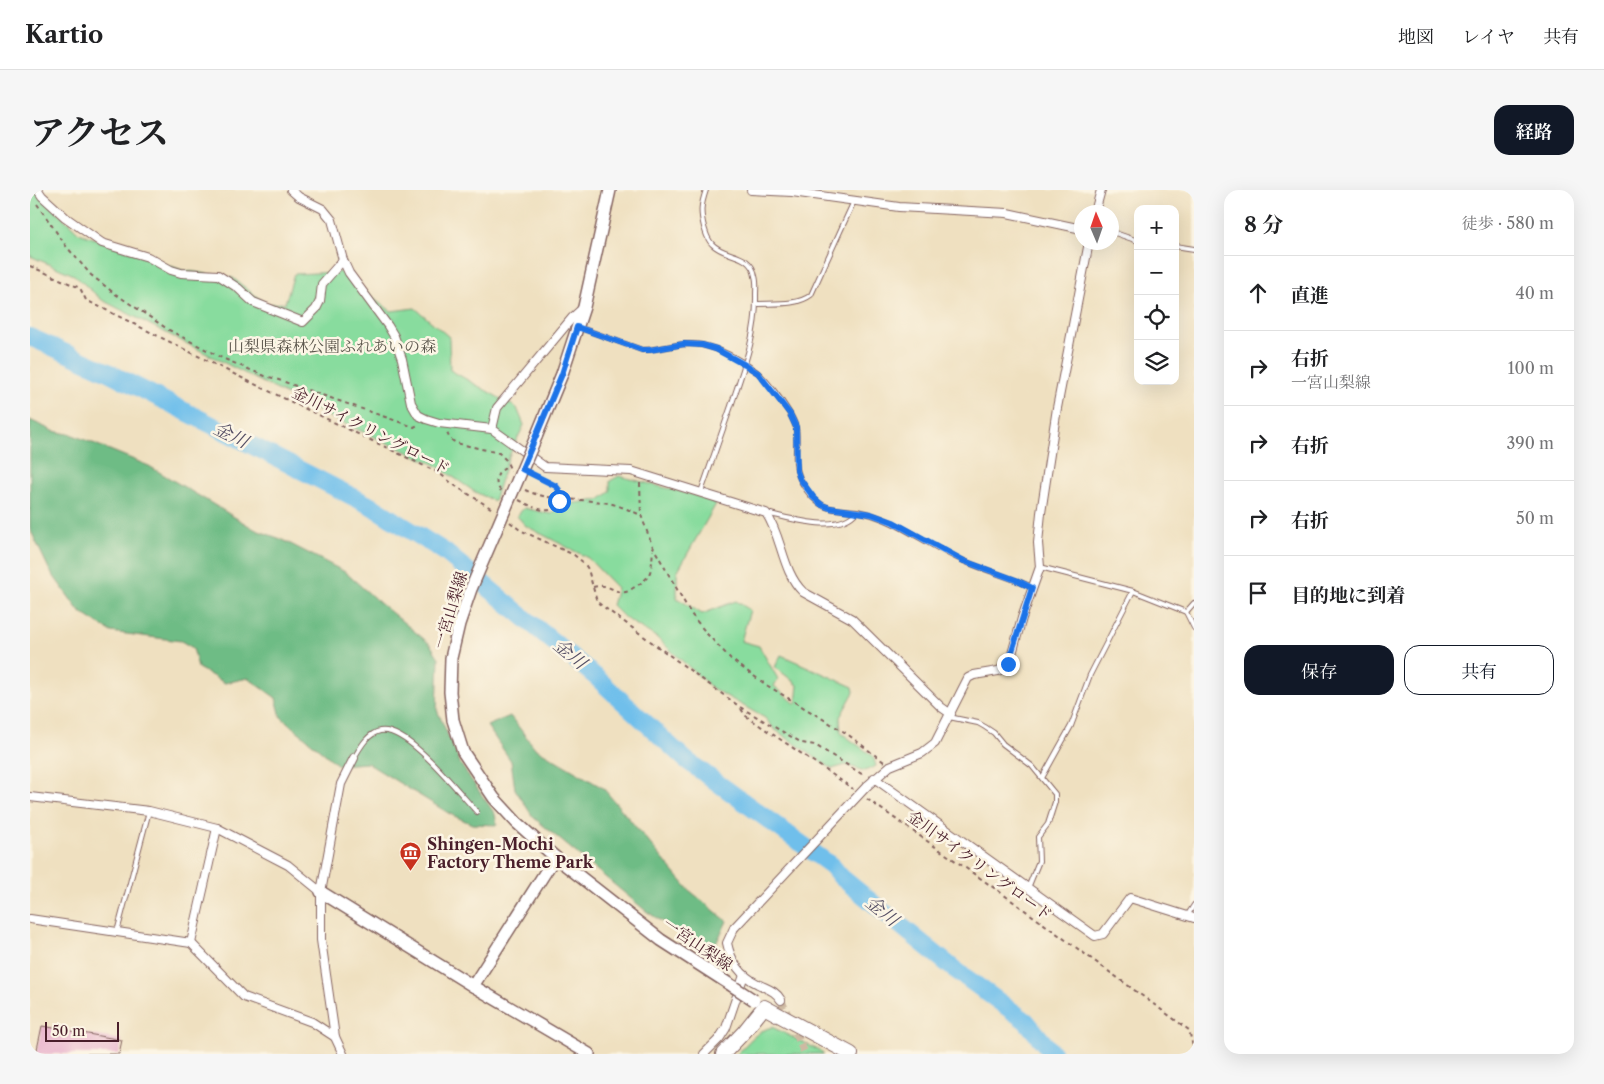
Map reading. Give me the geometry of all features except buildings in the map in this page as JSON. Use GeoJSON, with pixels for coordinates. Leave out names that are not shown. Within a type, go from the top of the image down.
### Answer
{"type":"FeatureCollection","features":[{"type":"Feature","properties":{"kind":"highway"},"geometry":{"type":"LineString","coordinates":[[723,1054],[744,1032],[759,1003],[851,1054]]}},
{"type":"Feature","properties":{"kind":"main road","name":"一宮山梨線"},"geometry":{"type":"LineString","coordinates":[[610,190],[584,307],[562,374],[536,437],[518,473],[471,589],[459,624],[451,658],[450,692],[453,720],[462,752],[494,798],[517,822],[555,856],[661,940],[759,1003]]}},
{"type":"Feature","properties":{"kind":"main road"},"geometry":{"type":"LineString","coordinates":[[473,986],[555,856]]}},
{"type":"Feature","properties":{"kind":"main road"},"geometry":{"type":"LineString","coordinates":[[321,892],[473,986],[589,1054]]}},
{"type":"Feature","properties":{"kind":"street"},"geometry":{"type":"LineString","coordinates":[[38,190],[65,217],[102,243],[148,257],[170,270],[180,273],[218,275],[226,279],[253,302],[303,322],[316,309],[320,301],[322,284],[343,260]]}},
{"type":"Feature","properties":{"kind":"street"},"geometry":{"type":"LineString","coordinates":[[291,190],[299,197],[323,209],[332,220],[343,260],[353,280],[394,336],[402,359],[411,403],[418,415],[426,419],[445,423],[492,429],[544,467],[577,470],[613,469],[640,473],[766,513],[772,521],[785,559],[797,586],[803,592],[852,619],[950,716]]}},
{"type":"Feature","properties":{"kind":"street"},"geometry":{"type":"LineString","coordinates":[[750,190],[792,192],[899,207],[1007,213],[1074,227]]}},
{"type":"Feature","properties":{"kind":"street"},"geometry":{"type":"LineString","coordinates":[[1097,205],[1100,190]]}},
{"type":"Feature","properties":{"kind":"street"},"geometry":{"type":"LineString","coordinates":[[781,1000],[771,989],[756,984],[737,968],[728,950],[727,943],[734,928],[874,778],[890,766],[929,749],[940,736],[968,678],[974,674],[998,671],[1010,661],[1022,618],[1040,567],[1038,543],[1041,513],[1058,408],[1088,250]]}},
{"type":"Feature","properties":{"kind":"street"},"geometry":{"type":"LineString","coordinates":[[492,429],[497,408],[572,318],[584,307]]}},
{"type":"Feature","properties":{"kind":"street"},"geometry":{"type":"LineString","coordinates":[[343,1054],[335,1037],[321,940],[321,892],[341,784],[354,758]]}},
{"type":"Feature","properties":{"kind":"street"},"geometry":{"type":"LineString","coordinates":[[874,778],[1095,936],[1103,934],[1130,898],[1191,917]]}},
{"type":"Feature","properties":{"kind":"street"},"geometry":{"type":"LineString","coordinates":[[30,798],[148,811],[217,828],[288,865],[321,892]]}},
{"type":"Feature","properties":{"kind":"street"},"geometry":{"type":"LineString","coordinates":[[191,943],[217,828]]}},
{"type":"Feature","properties":{"kind":"street"},"geometry":{"type":"LineString","coordinates":[[30,919],[191,943],[244,997],[312,1022],[335,1037]]}},
{"type":"Feature","properties":{"kind":"street"},"geometry":{"type":"LineString","coordinates":[[704,1054],[720,1039],[726,1028],[744,975]]}},
{"type":"Feature","properties":{"kind":"lane"},"geometry":{"type":"LineString","coordinates":[[701,492],[745,365],[754,326],[756,304],[755,276],[752,268],[740,257],[712,245],[708,238],[701,216],[701,205],[706,190]]}},
{"type":"Feature","properties":{"kind":"lane"},"geometry":{"type":"LineString","coordinates":[[756,304],[798,302],[805,300],[811,295],[854,200]]}},
{"type":"Feature","properties":{"kind":"lane"},"geometry":{"type":"LineString","coordinates":[[1119,234],[1134,240]]}},
{"type":"Feature","properties":{"kind":"lane"},"geometry":{"type":"LineString","coordinates":[[1179,247],[1194,249]]}},
{"type":"Feature","properties":{"kind":"lane"},"geometry":{"type":"LineString","coordinates":[[577,327],[642,350],[684,344],[702,345],[716,349],[745,365],[758,373],[790,414],[796,427],[797,471],[800,479],[814,498],[822,505],[830,508],[871,514],[893,522],[964,561],[1016,580],[1032,588]]}},
{"type":"Feature","properties":{"kind":"lane"},"geometry":{"type":"LineString","coordinates":[[766,513],[821,524],[840,522],[853,517],[857,512]]}},
{"type":"Feature","properties":{"kind":"lane"},"geometry":{"type":"LineString","coordinates":[[1040,567],[1133,590],[1186,612],[1194,628]]}},
{"type":"Feature","properties":{"kind":"lane"},"geometry":{"type":"LineString","coordinates":[[1042,778],[1071,726],[1090,675],[1133,590]]}},
{"type":"Feature","properties":{"kind":"lane"},"geometry":{"type":"LineString","coordinates":[[1186,612],[1194,603]]}},
{"type":"Feature","properties":{"kind":"lane"},"geometry":{"type":"LineString","coordinates":[[950,716],[986,726],[1003,744],[1032,766],[1055,794],[1055,802],[1048,824],[1038,836],[1038,861],[1028,888]]}},
{"type":"Feature","properties":{"kind":"lane"},"geometry":{"type":"LineString","coordinates":[[354,758],[368,737],[379,731],[391,732],[415,746],[444,774],[476,812]]}},
{"type":"Feature","properties":{"kind":"lane"},"geometry":{"type":"LineString","coordinates":[[117,932],[148,811]]}},
{"type":"Feature","properties":{"kind":"lane"},"geometry":{"type":"LineString","coordinates":[[1191,917],[1194,905]]}},
{"type":"Feature","properties":{"kind":"path"},"geometry":{"type":"LineString","coordinates":[[36,202],[66,246],[91,275],[169,330],[222,358],[265,376],[414,427],[426,419]]}},
{"type":"Feature","properties":{"kind":"path","name":"金川サイクリングロード"},"geometry":{"type":"LineString","coordinates":[[30,266],[80,288],[86,300],[248,382],[439,473],[454,485],[495,510]]}},
{"type":"Feature","properties":{"kind":"path"},"geometry":{"type":"LineString","coordinates":[[445,423],[450,440],[493,451],[503,456],[518,473],[556,486],[559,490],[559,501],[553,509],[546,510],[533,507]]}},
{"type":"Feature","properties":{"kind":"path"},"geometry":{"type":"LineString","coordinates":[[640,473],[641,515],[653,548],[692,614],[707,634],[732,660],[768,686],[846,733],[890,766]]}},
{"type":"Feature","properties":{"kind":"path"},"geometry":{"type":"LineString","coordinates":[[519,485],[535,494],[614,504],[641,515]]}},
{"type":"Feature","properties":{"kind":"path"},"geometry":{"type":"LineString","coordinates":[[508,520],[520,530],[574,555],[584,563],[588,569],[597,602],[740,707],[802,743],[815,745],[864,776],[874,778]]}},
{"type":"Feature","properties":{"kind":"path"},"geometry":{"type":"LineString","coordinates":[[592,587],[609,587],[620,592],[626,592],[644,582],[648,578],[652,565],[653,548]]}},
{"type":"Feature","properties":{"kind":"path"},"geometry":{"type":"LineString","coordinates":[[740,707],[746,716],[857,791]]}},
{"type":"Feature","properties":{"kind":"path","name":"金川サイクリングロード"},"geometry":{"type":"LineString","coordinates":[[865,797],[1189,1030],[1194,1051]]}},
{"type":"Feature","properties":{"kind":"green space","name":"山梨県森林公園ふれあいの森"},"geometry":{"type":"Polygon","coordinates":[[[30,190],[34,190],[79,233],[182,270],[233,278],[266,304],[285,303],[294,274],[340,272],[391,311],[415,308],[449,337],[450,370],[517,408],[524,425],[508,458],[494,501],[475,492],[434,464],[330,417],[102,300],[74,275],[30,256],[30,190]]]}},
{"type":"Feature","properties":{"kind":"green space"},"geometry":{"type":"Polygon","coordinates":[[[30,420],[53,431],[73,435],[149,466],[256,530],[281,539],[345,572],[430,644],[439,658],[437,710],[461,765],[495,814],[497,825],[472,824],[450,814],[367,763],[338,765],[281,717],[276,698],[248,678],[225,683],[198,668],[193,648],[181,641],[111,632],[79,611],[50,571],[30,529],[30,420]]]}},
{"type":"Feature","properties":{"kind":"green space"},"geometry":{"type":"Polygon","coordinates":[[[619,476],[694,495],[716,504],[677,572],[677,598],[702,614],[736,601],[750,610],[741,641],[759,646],[778,679],[774,686],[796,704],[798,685],[775,667],[781,655],[853,687],[854,692],[840,717],[841,733],[873,756],[876,766],[865,771],[846,765],[832,769],[774,729],[765,718],[712,688],[656,637],[625,618],[612,605],[617,588],[588,558],[526,526],[517,516],[524,508],[551,514],[567,504],[599,500],[610,492],[610,481],[619,476]]]}},
{"type":"Feature","properties":{"kind":"green space"},"geometry":{"type":"Polygon","coordinates":[[[510,716],[535,748],[603,788],[689,890],[727,921],[711,954],[646,911],[533,817],[515,789],[511,761],[487,726],[510,716]]]}},
{"type":"Feature","properties":{"kind":"green space"},"geometry":{"type":"Polygon","coordinates":[[[772,1027],[824,1054],[737,1054],[757,1034],[772,1027]]]}},
{"type":"Feature","properties":{"kind":"waterway","name":"金川"},"geometry":{"type":"LineString","coordinates":[[30,337],[106,371],[373,507],[445,552],[596,677],[686,760],[832,866],[841,877],[954,969],[1026,1021],[1053,1054]]}},
{"type":"Feature","properties":{"kind":"tunnel"},"geometry":{"type":"LineString","coordinates":[[781,1000],[805,1054]]}},
{"type":"Feature","properties":{"kind":"place","name":"Shingen-Mochi Factory Theme Park"},"geometry":{"type":"Point","coordinates":[411,872]}},
{"type":"Feature","properties":{"kind":"route"},"geometry":{"type":"LineString","coordinates":[[559,501],[559,490],[556,486],[522,469],[562,374],[577,327],[642,350],[684,344],[702,345],[716,349],[758,373],[783,403],[796,427],[796,462],[800,479],[814,498],[822,505],[830,508],[871,514],[893,522],[964,561],[1016,580],[1032,588],[1008,664]]}}]}
